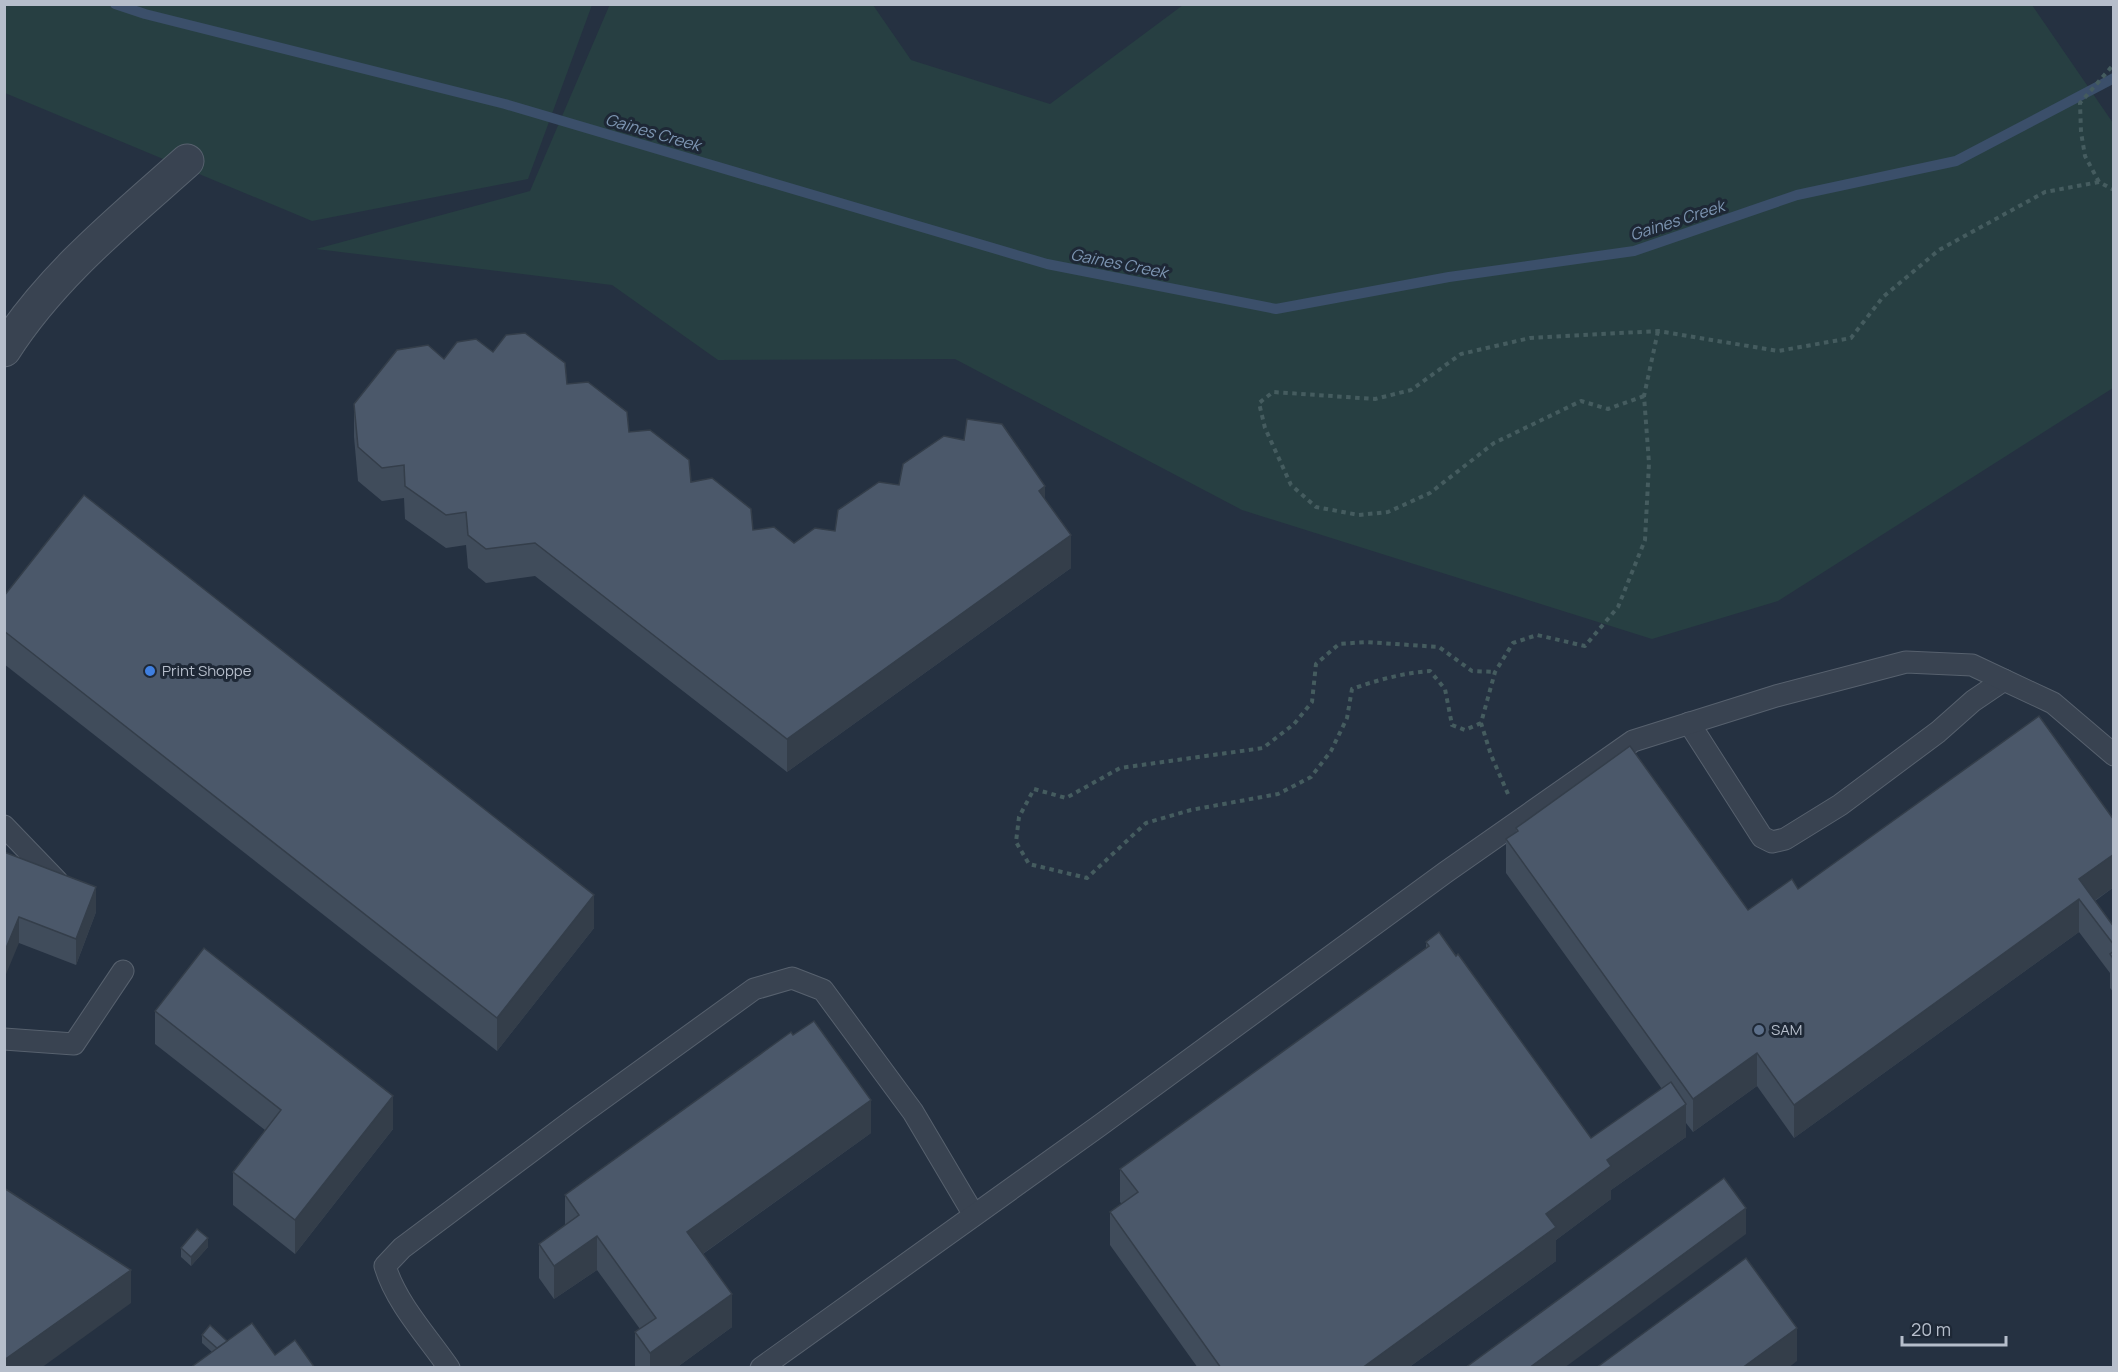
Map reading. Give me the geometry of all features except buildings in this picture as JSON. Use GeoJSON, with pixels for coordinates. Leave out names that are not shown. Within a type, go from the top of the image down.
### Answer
{"type":"FeatureCollection","features":[{"type":"Feature","properties":{"kind":"street"},"geometry":{"type":"LineString","coordinates":[[4,350],[30,314],[79,259],[187,161]]}},
{"type":"Feature","properties":{"kind":"lane"},"geometry":{"type":"LineString","coordinates":[[761,1368],[1524,817],[1633,741],[1776,696],[1906,662],[1972,665],[2053,703],[2114,755]]}},
{"type":"Feature","properties":{"kind":"lane"},"geometry":{"type":"LineString","coordinates":[[1689,723],[1761,837],[1772,842],[1785,839],[1840,805],[1938,732],[1973,700],[2004,680]]}},
{"type":"Feature","properties":{"kind":"lane"},"geometry":{"type":"LineString","coordinates":[[4,826],[57,881]]}},
{"type":"Feature","properties":{"kind":"lane"},"geometry":{"type":"LineString","coordinates":[[4,1039],[74,1044],[123,971]]}},
{"type":"Feature","properties":{"kind":"lane"},"geometry":{"type":"LineString","coordinates":[[449,1368],[404,1304],[390,1281],[386,1266],[402,1248],[577,1116],[754,989],[764,986],[792,978],[823,990],[914,1112],[974,1215]]}},
{"type":"Feature","properties":{"kind":"path"},"geometry":{"type":"LineString","coordinates":[[2114,64],[2080,103],[2085,156],[2099,182],[2114,190]]}},
{"type":"Feature","properties":{"kind":"path"},"geometry":{"type":"LineString","coordinates":[[1644,396],[1608,409],[1581,401],[1494,443],[1430,494],[1388,512],[1359,515],[1316,507],[1292,485],[1265,428],[1259,403],[1273,392],[1375,399],[1411,390],[1461,354],[1530,338],[1658,331],[1778,351],[1851,338],[1882,297],[1939,250],[2045,192],[2099,182]]}},
{"type":"Feature","properties":{"kind":"path"},"geometry":{"type":"LineString","coordinates":[[1524,817],[1504,788],[1481,723],[1495,672],[1513,643],[1537,635],[1585,646],[1618,607],[1645,540],[1649,463],[1644,396],[1658,331]]}},
{"type":"Feature","properties":{"kind":"path"},"geometry":{"type":"LineString","coordinates":[[1481,723],[1465,730],[1452,724],[1445,689],[1430,670],[1377,680],[1352,689],[1347,718],[1331,751],[1311,777],[1278,794],[1191,810],[1146,824],[1087,878],[1029,864],[1016,842],[1019,817],[1034,789],[1066,798],[1120,768],[1263,748],[1294,724],[1312,702],[1316,664],[1339,644],[1366,642],[1439,647],[1472,671],[1495,672]]}},
{"type":"Feature","properties":{"kind":"green space"},"geometry":{"type":"Polygon","coordinates":[[[610,4],[873,5],[911,60],[1050,104],[1183,5],[2032,5],[2113,123],[2113,388],[1778,601],[1652,639],[1242,510],[955,359],[718,360],[612,285],[316,249],[530,191],[610,4]]]}},
{"type":"Feature","properties":{"kind":"green space"},"geometry":{"type":"Polygon","coordinates":[[[4,5],[592,5],[528,179],[312,221],[5,93],[4,5]]]}},
{"type":"Feature","properties":{"kind":"waterway","name":"Gaines Creek"},"geometry":{"type":"LineString","coordinates":[[115,4],[145,14],[505,104],[1047,264],[1276,309],[1449,277],[1634,251],[1797,195],[1956,161],[2114,78]]}},
{"type":"Feature","properties":{"kind":"place","name":"Print Shoppe"},"geometry":{"type":"Point","coordinates":[150,671]}},
{"type":"Feature","properties":{"kind":"place","name":"SAM"},"geometry":{"type":"Point","coordinates":[1759,1030]}}]}
